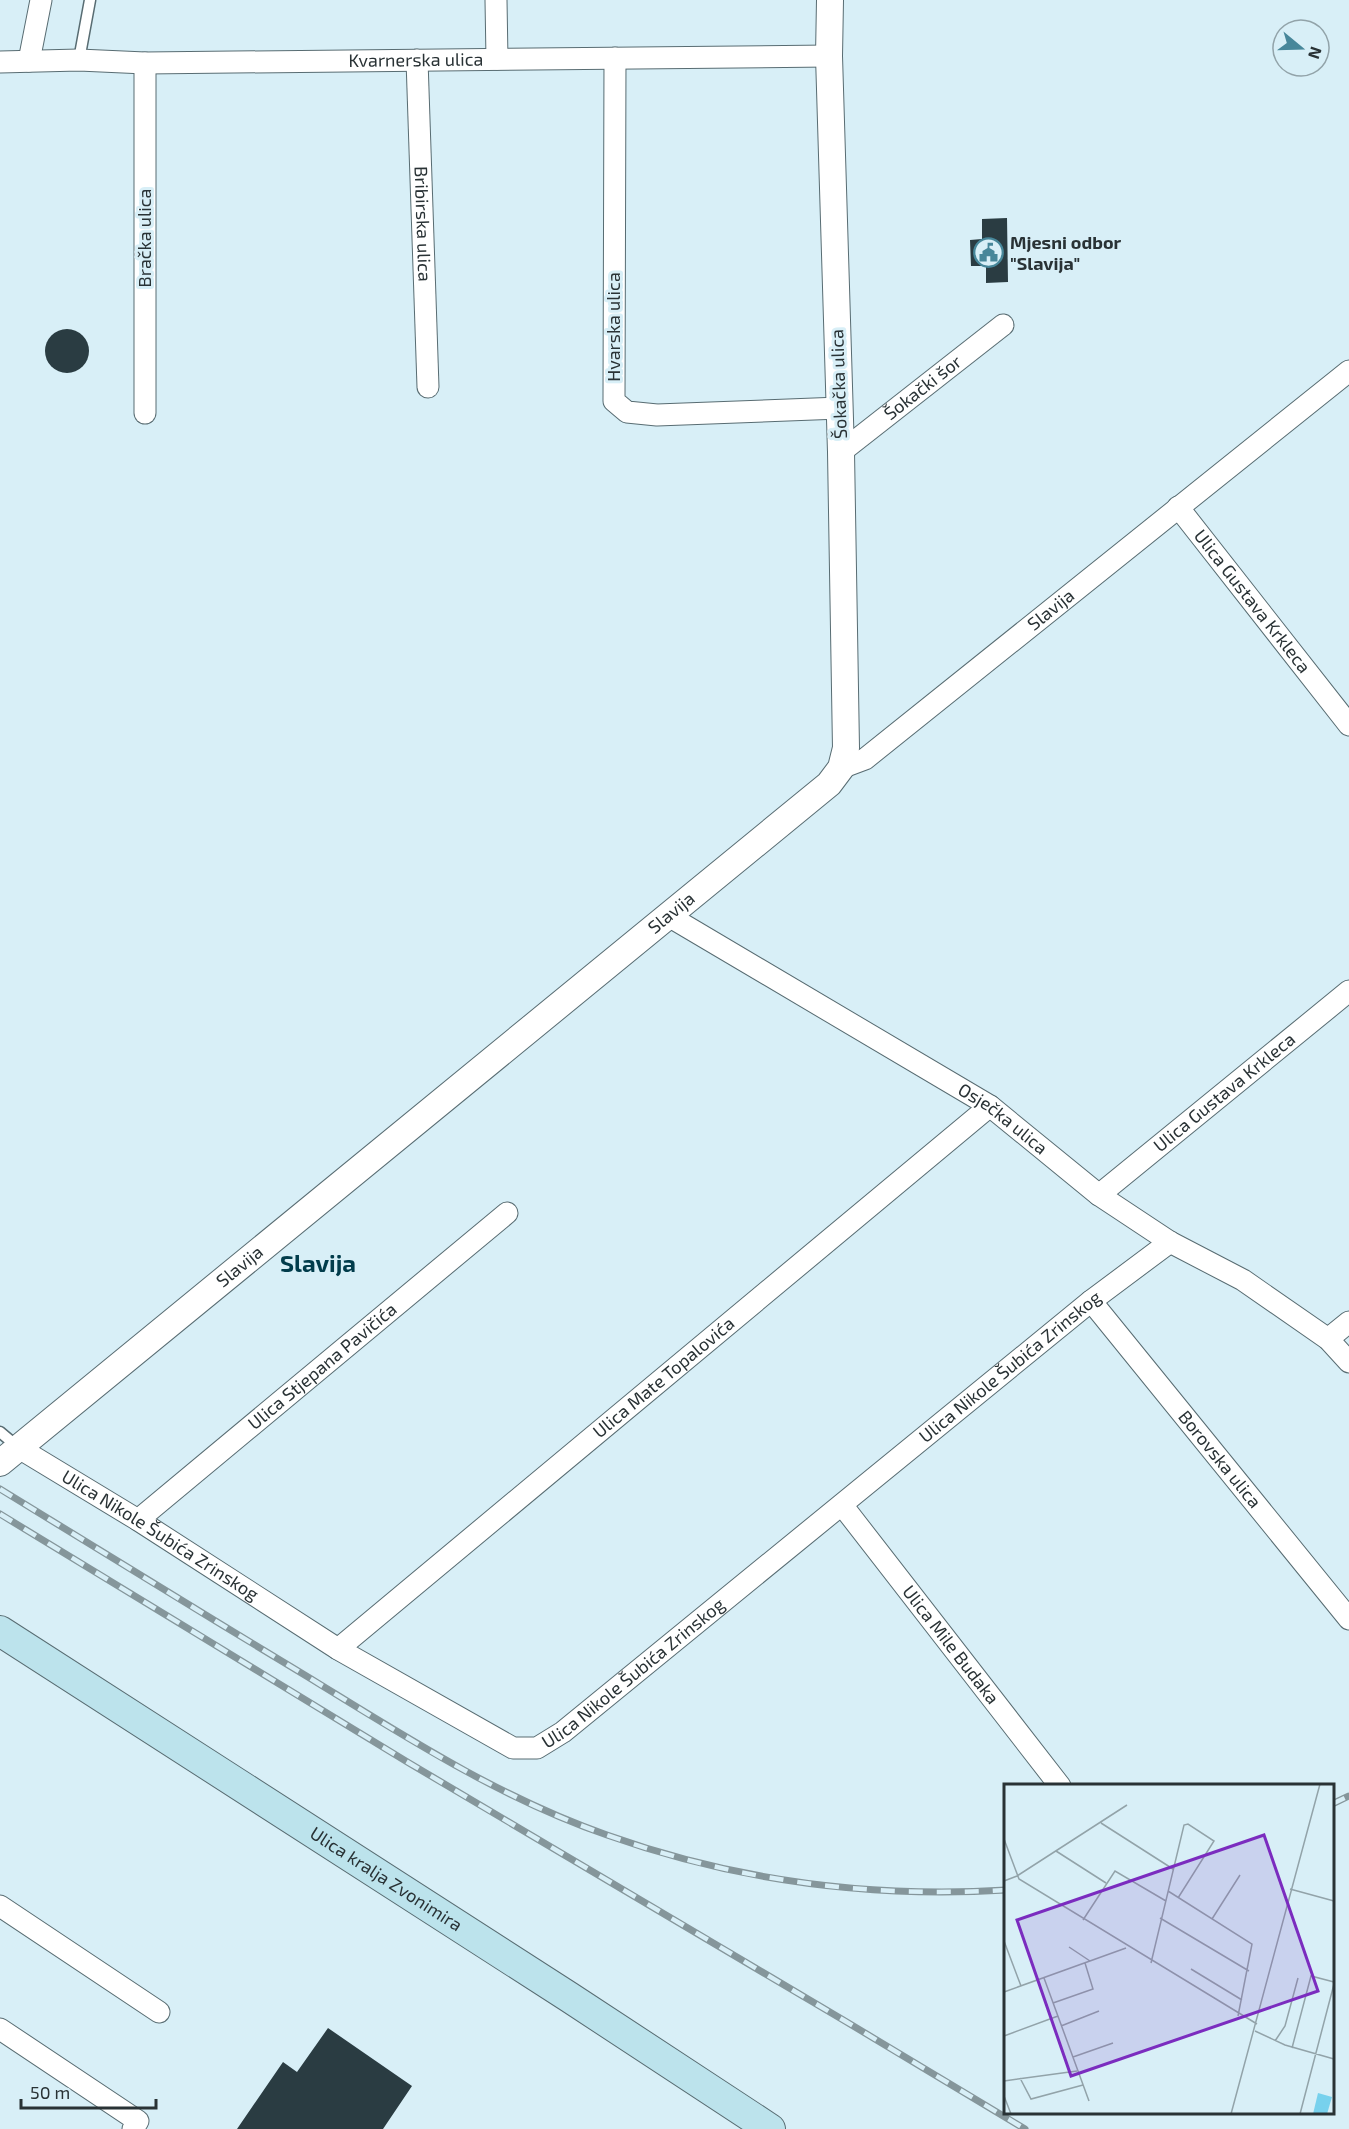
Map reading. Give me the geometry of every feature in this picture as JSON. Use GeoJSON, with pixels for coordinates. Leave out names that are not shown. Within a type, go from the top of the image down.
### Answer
{"type":"FeatureCollection","features":[{"type":"Feature","properties":{"kind":"main road","name":"Ulica kralja Zvonimira"},"geometry":{"type":"LineString","coordinates":[[0,1631],[560,1991],[770,2129]]}},
{"type":"Feature","properties":{"kind":"street"},"geometry":{"type":"LineString","coordinates":[[29,61],[41,0]]}},
{"type":"Feature","properties":{"kind":"street"},"geometry":{"type":"LineString","coordinates":[[496,0],[497,59]]}},
{"type":"Feature","properties":{"kind":"street","name":"Šokačka ulica"},"geometry":{"type":"LineString","coordinates":[[830,0],[846,748],[841,768]]}},
{"type":"Feature","properties":{"kind":"street","name":"Kvarnerska ulica"},"geometry":{"type":"LineString","coordinates":[[0,62],[80,60],[145,63],[830,56]]}},
{"type":"Feature","properties":{"kind":"street","name":"Hvarska ulica"},"geometry":{"type":"LineString","coordinates":[[615,58],[614,401],[627,412],[657,415],[840,408]]}},
{"type":"Feature","properties":{"kind":"street","name":"Bribirska ulica"},"geometry":{"type":"LineString","coordinates":[[417,60],[428,387]]}},
{"type":"Feature","properties":{"kind":"street","name":"Bračka ulica"},"geometry":{"type":"LineString","coordinates":[[145,63],[145,413]]}},
{"type":"Feature","properties":{"kind":"street","name":"Šokački šor"},"geometry":{"type":"LineString","coordinates":[[841,452],[1003,325]]}},
{"type":"Feature","properties":{"kind":"street","name":"Slavija"},"geometry":{"type":"LineString","coordinates":[[6,1448],[830,784],[841,768],[865,759],[1349,371]]}},
{"type":"Feature","properties":{"kind":"street","name":"Ulica Gustava Krkleca"},"geometry":{"type":"LineString","coordinates":[[1178,507],[1349,725]]}},
{"type":"Feature","properties":{"kind":"street","name":"Osječka ulica"},"geometry":{"type":"LineString","coordinates":[[667,915],[990,1106],[1099,1195],[1170,1242],[1243,1281],[1328,1339],[1349,1362]]}},
{"type":"Feature","properties":{"kind":"street","name":"Ulica Gustava Krkleca"},"geometry":{"type":"LineString","coordinates":[[1099,1195],[1349,991]]}},
{"type":"Feature","properties":{"kind":"street","name":"Ulica Mate Topalovića"},"geometry":{"type":"LineString","coordinates":[[338,1648],[990,1106]]}},
{"type":"Feature","properties":{"kind":"street","name":"Ulica Stjepana Pavičića"},"geometry":{"type":"LineString","coordinates":[[138,1520],[507,1213]]}},
{"type":"Feature","properties":{"kind":"street","name":"Ulica Nikole Šubića Zrinskog"},"geometry":{"type":"LineString","coordinates":[[6,1448],[138,1520],[338,1648],[513,1748],[537,1748],[563,1732],[1091,1301],[1170,1242]]}},
{"type":"Feature","properties":{"kind":"street","name":"Borovska ulica"},"geometry":{"type":"LineString","coordinates":[[1091,1301],[1349,1619]]}},
{"type":"Feature","properties":{"kind":"street"},"geometry":{"type":"LineString","coordinates":[[1328,1339],[1349,1322]]}},
{"type":"Feature","properties":{"kind":"street","name":"Ulica Mile Budaka"},"geometry":{"type":"LineString","coordinates":[[842,1505],[1059,1784]]}},
{"type":"Feature","properties":{"kind":"street"},"geometry":{"type":"LineString","coordinates":[[0,1906],[159,2012]]}},
{"type":"Feature","properties":{"kind":"street"},"geometry":{"type":"LineString","coordinates":[[0,2029],[136,2125]]}},
{"type":"Feature","properties":{"kind":"lane"},"geometry":{"type":"LineString","coordinates":[[80,60],[90,0]]}},
{"type":"Feature","properties":{"kind":"building","name":"Mjesni odbor \"Slavija\""},"geometry":{"type":"Polygon","coordinates":[[[1007,218],[1008,282],[986,283],[986,266],[971,266],[970,240],[982,239],[982,219],[1007,218]]]}},
{"type":"Feature","properties":{"kind":"building"},"geometry":{"type":"Polygon","coordinates":[[[67,329],[83,335],[89,351],[83,367],[67,373],[51,367],[45,351],[51,335],[67,329]]]}},
{"type":"Feature","properties":{"kind":"building"},"geometry":{"type":"Polygon","coordinates":[[[328,2028],[412,2086],[383,2129],[237,2129],[283,2062],[297,2072],[328,2028]]]}},
{"type":"Feature","properties":{"kind":"railway"},"geometry":{"type":"LineString","coordinates":[[0,1489],[417,1743],[491,1784],[567,1820],[656,1851],[754,1875],[854,1888],[955,1892],[1004,1890]]}},
{"type":"Feature","properties":{"kind":"railway"},"geometry":{"type":"LineString","coordinates":[[0,1514],[409,1763],[1025,2129]]}},
{"type":"Feature","properties":{"kind":"railway"},"geometry":{"type":"LineString","coordinates":[[1334,1803],[1349,1796]]}},
{"type":"Feature","properties":{"kind":"place","name":"Mjesni odbor \"Slavija\""},"geometry":{"type":"Point","coordinates":[989,253]}},
{"type":"Feature","properties":{"kind":"district","name":"Slavija"},"geometry":{"type":"Point","coordinates":[318,1264]}}]}
